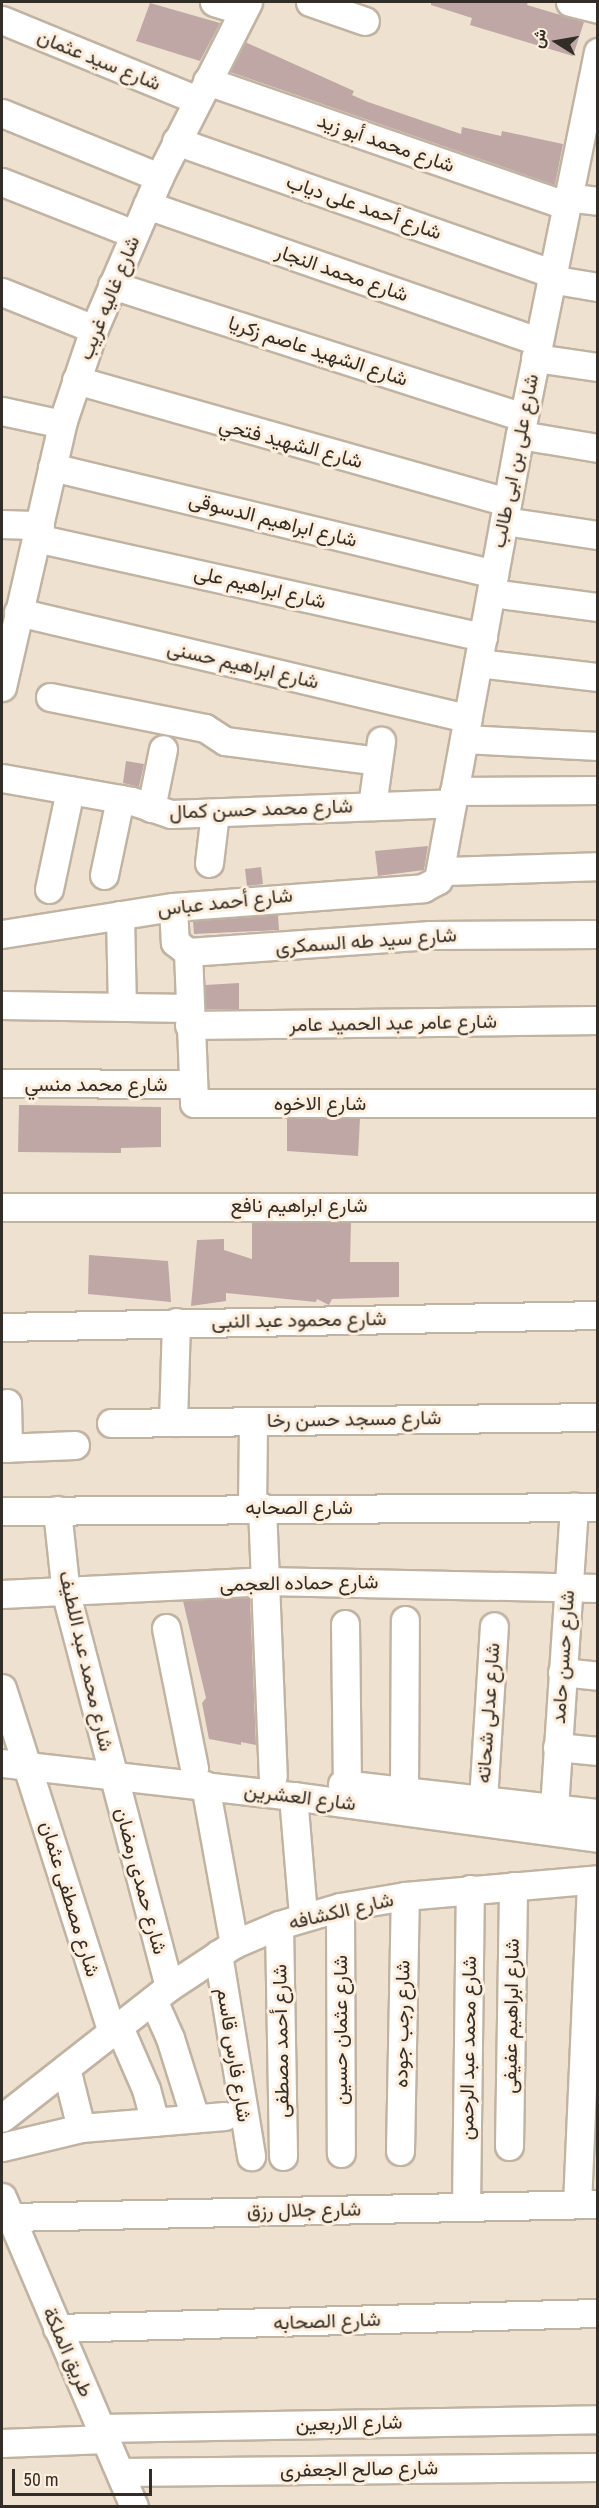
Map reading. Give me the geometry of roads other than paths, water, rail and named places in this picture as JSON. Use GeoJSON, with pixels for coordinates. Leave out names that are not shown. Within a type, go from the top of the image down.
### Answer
{"type":"FeatureCollection","features":[{"type":"Feature","properties":{"kind":"street"},"geometry":{"type":"LineString","coordinates":[[214,2],[245,6]]}},
{"type":"Feature","properties":{"kind":"street"},"geometry":{"type":"LineString","coordinates":[[310,2],[365,21]]}},
{"type":"Feature","properties":{"kind":"street"},"geometry":{"type":"LineString","coordinates":[[570,2],[597,9]]}},
{"type":"Feature","properties":{"kind":"street","name":"شارع غاليه غريب"},"geometry":{"type":"LineString","coordinates":[[2,687],[12,624],[38,531],[62,424],[94,329],[159,177],[245,6]]}},
{"type":"Feature","properties":{"kind":"street","name":"شارع سيد عثمان"},"geometry":{"type":"LineString","coordinates":[[2,20],[202,91]]}},
{"type":"Feature","properties":{"kind":"street","name":"شارع على بن ابى طالب"},"geometry":{"type":"LineString","coordinates":[[443,871],[453,797],[536,349],[566,201],[593,100],[597,52]]}},
{"type":"Feature","properties":{"kind":"street","name":"شارع محمد أبو زيد"},"geometry":{"type":"LineString","coordinates":[[202,91],[566,201],[597,201]]}},
{"type":"Feature","properties":{"kind":"street"},"geometry":{"type":"LineString","coordinates":[[2,113],[159,177]]}},
{"type":"Feature","properties":{"kind":"street","name":"شارع أحمد على دياب"},"geometry":{"type":"LineString","coordinates":[[176,141],[551,276],[597,287]]}},
{"type":"Feature","properties":{"kind":"street"},"geometry":{"type":"LineString","coordinates":[[2,182],[134,234]]}},
{"type":"Feature","properties":{"kind":"street","name":"شارع محمد النجار"},"geometry":{"type":"LineString","coordinates":[[147,205],[536,349],[597,367]]}},
{"type":"Feature","properties":{"kind":"street","name":"شارع الشهيد عاصم زكريا"},"geometry":{"type":"LineString","coordinates":[[112,285],[522,426],[597,448]]}},
{"type":"Feature","properties":{"kind":"street"},"geometry":{"type":"LineString","coordinates":[[2,292],[94,329]]}},
{"type":"Feature","properties":{"kind":"street","name":"شارع الشهيد فتحي"},"geometry":{"type":"LineString","coordinates":[[76,380],[506,511],[597,535]]}},
{"type":"Feature","properties":{"kind":"street"},"geometry":{"type":"LineString","coordinates":[[2,411],[62,424]]}},
{"type":"Feature","properties":{"kind":"street","name":"شارع ابراهيم الدسوقى"},"geometry":{"type":"LineString","coordinates":[[52,467],[493,584],[597,607]]}},
{"type":"Feature","properties":{"kind":"street","name":"شارع ابراهيم على"},"geometry":{"type":"LineString","coordinates":[[2,524],[38,531],[480,650],[597,677]]}},
{"type":"Feature","properties":{"kind":"street","name":"شارع ابراهيم حسنى"},"geometry":{"type":"LineString","coordinates":[[12,624],[466,728],[597,746]]}},
{"type":"Feature","properties":{"kind":"street"},"geometry":{"type":"LineString","coordinates":[[50,697],[205,728],[225,741],[379,751],[372,806]]}},
{"type":"Feature","properties":{"kind":"street"},"geometry":{"type":"LineString","coordinates":[[151,808],[163,749]]}},
{"type":"Feature","properties":{"kind":"street","name":"شارع محمد حسن كمال"},"geometry":{"type":"LineString","coordinates":[[2,778],[120,799],[162,813],[372,806],[453,797],[597,790]]}},
{"type":"Feature","properties":{"kind":"street"},"geometry":{"type":"LineString","coordinates":[[49,889],[70,790]]}},
{"type":"Feature","properties":{"kind":"street"},"geometry":{"type":"LineString","coordinates":[[104,875],[120,799]]}},
{"type":"Feature","properties":{"kind":"street"},"geometry":{"type":"LineString","coordinates":[[209,863],[215,813]]}},
{"type":"Feature","properties":{"kind":"street"},"geometry":{"type":"LineString","coordinates":[[443,871],[597,866]]}},
{"type":"Feature","properties":{"kind":"street","name":"شارع أحمد عباس"},"geometry":{"type":"LineString","coordinates":[[2,934],[173,906],[423,888],[438,880],[443,871]]}},
{"type":"Feature","properties":{"kind":"street"},"geometry":{"type":"LineString","coordinates":[[173,906],[175,942],[188,952],[190,1084]]}},
{"type":"Feature","properties":{"kind":"street"},"geometry":{"type":"LineString","coordinates":[[120,915],[122,1007]]}},
{"type":"Feature","properties":{"kind":"street","name":"شارع سيد طه السمكرى"},"geometry":{"type":"LineString","coordinates":[[188,952],[439,935],[597,934]]}},
{"type":"Feature","properties":{"kind":"street","name":"شارع عامر عبد الحميد عامر"},"geometry":{"type":"LineString","coordinates":[[2,1005],[122,1007],[189,1016],[597,1020]]}},
{"type":"Feature","properties":{"kind":"street","name":"شارع محمد منسي"},"geometry":{"type":"LineString","coordinates":[[2,1083],[190,1084]]}},
{"type":"Feature","properties":{"kind":"street","name":"شارع الاخوه"},"geometry":{"type":"LineString","coordinates":[[190,1084],[191,1100],[198,1104],[597,1103]]}},
{"type":"Feature","properties":{"kind":"street","name":"شارع ابراهيم نافع"},"geometry":{"type":"LineString","coordinates":[[2,1207],[597,1207]]}},
{"type":"Feature","properties":{"kind":"street","name":"شارع محمود عبد النبى"},"geometry":{"type":"LineString","coordinates":[[2,1327],[597,1315]]}},
{"type":"Feature","properties":{"kind":"street"},"geometry":{"type":"LineString","coordinates":[[173,1422],[176,1322]]}},
{"type":"Feature","properties":{"kind":"street"},"geometry":{"type":"LineString","coordinates":[[7,1403],[5,1448],[75,1445]]}},
{"type":"Feature","properties":{"kind":"street","name":"شارع مسجد حسن رخا"},"geometry":{"type":"LineString","coordinates":[[111,1423],[597,1417]]}},
{"type":"Feature","properties":{"kind":"street"},"geometry":{"type":"LineString","coordinates":[[253,1421],[257,1507],[265,1581],[273,1776]]}},
{"type":"Feature","properties":{"kind":"street","name":"شارع الصحابه"},"geometry":{"type":"LineString","coordinates":[[2,1511],[257,1507],[586,1507]]}},
{"type":"Feature","properties":{"kind":"street","name":"شارع حسن حامد"},"geometry":{"type":"LineString","coordinates":[[554,1808],[568,1586],[586,1507]]}},
{"type":"Feature","properties":{"kind":"street","name":"شارع محمد عبد اللطيف"},"geometry":{"type":"LineString","coordinates":[[57,1510],[66,1594],[111,1767]]}},
{"type":"Feature","properties":{"kind":"street","name":"شارع حماده العجمى"},"geometry":{"type":"LineString","coordinates":[[2,1594],[66,1594],[265,1581],[597,1588]]}},
{"type":"Feature","properties":{"kind":"street"},"geometry":{"type":"LineString","coordinates":[[404,1791],[405,1620]]}},
{"type":"Feature","properties":{"kind":"street"},"geometry":{"type":"LineString","coordinates":[[345,1624],[347,1785]]}},
{"type":"Feature","properties":{"kind":"street","name":"شارع عدلى شحاته"},"geometry":{"type":"LineString","coordinates":[[483,1800],[494,1626]]}},
{"type":"Feature","properties":{"kind":"street","name":"شارع فارس قاسم"},"geometry":{"type":"LineString","coordinates":[[166,1628],[199,1777],[226,1949],[251,2156]]}},
{"type":"Feature","properties":{"kind":"street"},"geometry":{"type":"LineString","coordinates":[[562,1672],[597,1676]]}},
{"type":"Feature","properties":{"kind":"street","name":"شارع مصطفى عثمان"},"geometry":{"type":"LineString","coordinates":[[2,1688],[14,1756],[115,2029],[146,2089],[155,2122]]}},
{"type":"Feature","properties":{"kind":"street"},"geometry":{"type":"LineString","coordinates":[[557,1747],[597,1751]]}},
{"type":"Feature","properties":{"kind":"street","name":"شارع العشرين"},"geometry":{"type":"LineString","coordinates":[[14,1756],[199,1777],[293,1796],[597,1838]]}},
{"type":"Feature","properties":{"kind":"street","name":"شارع حمدى رمضان"},"geometry":{"type":"LineString","coordinates":[[111,1767],[170,2038],[195,2118]]}},
{"type":"Feature","properties":{"kind":"street","name":"شارع العشرين"},"geometry":{"type":"LineString","coordinates":[[199,1777],[273,1776],[597,1812]]}},
{"type":"Feature","properties":{"kind":"street","name":"شارع أحمد مصطفى"},"geometry":{"type":"LineString","coordinates":[[284,2156],[293,1796]]}},
{"type":"Feature","properties":{"kind":"street"},"geometry":{"type":"LineString","coordinates":[[587,2204],[594,1880]]}},
{"type":"Feature","properties":{"kind":"street","name":"شارع الكشافه"},"geometry":{"type":"LineString","coordinates":[[2,2118],[161,1994],[226,1949],[291,1921],[340,1907],[405,1896],[594,1880]]}},
{"type":"Feature","properties":{"kind":"street","name":"شارع ابراهيم عفيفى"},"geometry":{"type":"LineString","coordinates":[[509,2146],[513,1886]]}},
{"type":"Feature","properties":{"kind":"street","name":"شارع محمد عبد الرحمن"},"geometry":{"type":"LineString","coordinates":[[466,2207],[470,1889]]}},
{"type":"Feature","properties":{"kind":"street","name":"شارع رجب جوده"},"geometry":{"type":"LineString","coordinates":[[399,2151],[405,1896]]}},
{"type":"Feature","properties":{"kind":"street","name":"شارع عثمان حسين"},"geometry":{"type":"LineString","coordinates":[[340,1907],[340,2153]]}},
{"type":"Feature","properties":{"kind":"street"},"geometry":{"type":"LineString","coordinates":[[66,2068],[81,2128]]}},
{"type":"Feature","properties":{"kind":"street"},"geometry":{"type":"LineString","coordinates":[[2,2147],[81,2128],[225,2115]]}},
{"type":"Feature","properties":{"kind":"street","name":"شارع جلال رزق"},"geometry":{"type":"LineString","coordinates":[[6,2207],[466,2207],[587,2204]]}},
{"type":"Feature","properties":{"kind":"street","name":"طريق الملكة"},"geometry":{"type":"LineString","coordinates":[[6,2207],[134,2506]]}},
{"type":"Feature","properties":{"kind":"street","name":"شارع الصحابه"},"geometry":{"type":"LineString","coordinates":[[57,2328],[597,2313]]}},
{"type":"Feature","properties":{"kind":"street","name":"شارع الاربعين"},"geometry":{"type":"LineString","coordinates":[[2,2443],[104,2434],[597,2418]]}},
{"type":"Feature","properties":{"kind":"street","name":"شارع صالح الجعفرى"},"geometry":{"type":"LineString","coordinates":[[121,2472],[597,2467]]}}]}
